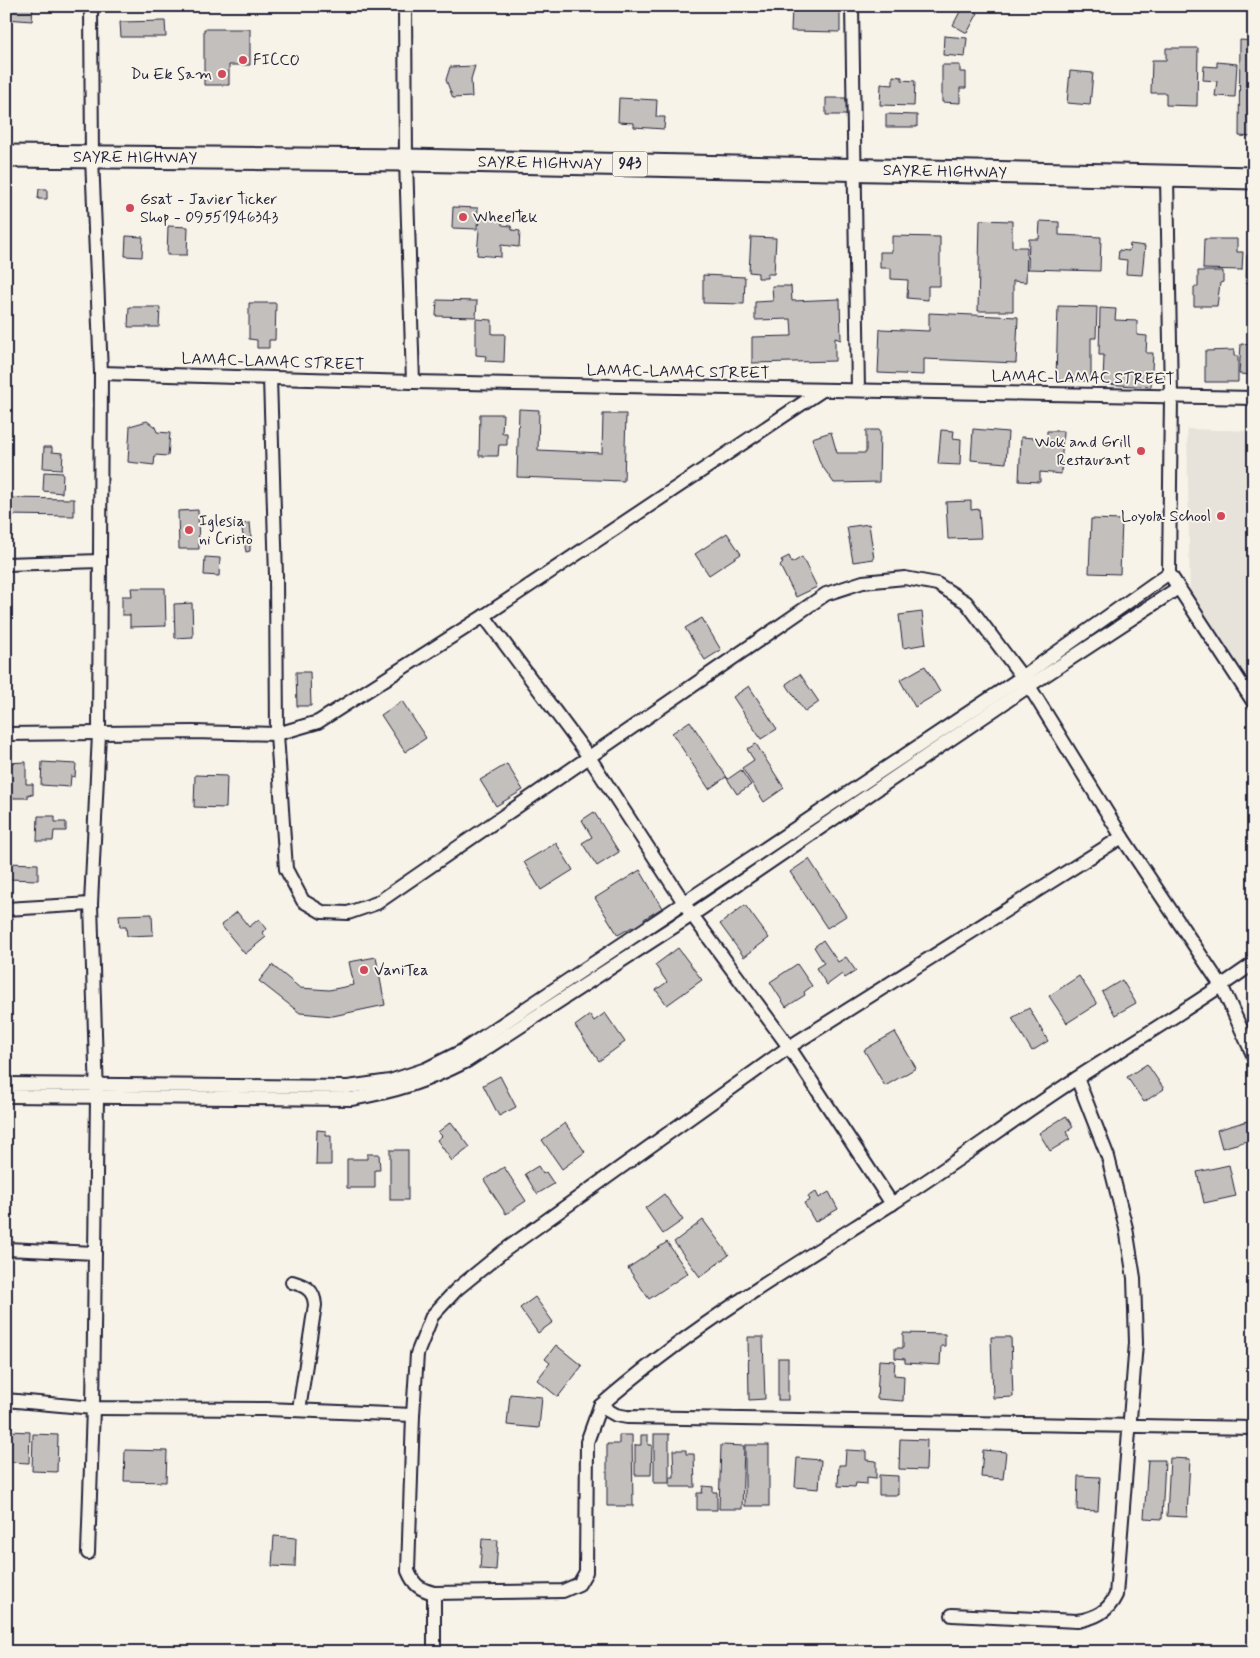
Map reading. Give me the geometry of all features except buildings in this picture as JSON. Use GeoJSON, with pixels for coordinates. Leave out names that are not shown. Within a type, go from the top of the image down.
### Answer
{"type":"FeatureCollection","features":[{"type":"Feature","properties":{"kind":"highway","name":"SAYRE HIGHWAY"},"geometry":{"type":"LineString","coordinates":[[6,156],[406,160],[855,168],[1167,178],[1254,178]]}},
{"type":"Feature","properties":{"kind":"street"},"geometry":{"type":"LineString","coordinates":[[88,1553],[93,1408],[96,1092],[91,904],[99,734],[101,373],[92,158],[90,6]]}},
{"type":"Feature","properties":{"kind":"street"},"geometry":{"type":"LineString","coordinates":[[405,6],[406,160],[414,382]]}},
{"type":"Feature","properties":{"kind":"street"},"geometry":{"type":"LineString","coordinates":[[852,6],[858,390]]}},
{"type":"Feature","properties":{"kind":"street"},"geometry":{"type":"LineString","coordinates":[[1167,178],[1171,396],[1169,573],[1254,703]]}},
{"type":"Feature","properties":{"kind":"street","name":"LAMAC-LAMAC STREET"},"geometry":{"type":"LineString","coordinates":[[101,373],[821,391],[858,390],[1254,398]]}},
{"type":"Feature","properties":{"kind":"street"},"geometry":{"type":"LineString","coordinates":[[270,378],[276,576],[277,734],[286,869],[303,901],[322,912],[348,913],[377,903],[826,594],[863,582],[905,578],[937,584],[966,602],[1025,681],[1122,837],[1222,986],[1254,1057]]}},
{"type":"Feature","properties":{"kind":"street"},"geometry":{"type":"LineString","coordinates":[[6,734],[193,732],[277,734],[318,722],[484,616],[821,391]]}},
{"type":"Feature","properties":{"kind":"street"},"geometry":{"type":"LineString","coordinates":[[6,564],[100,561]]}},
{"type":"Feature","properties":{"kind":"street"},"geometry":{"type":"LineString","coordinates":[[6,1096],[96,1092],[348,1087],[390,1081],[426,1069],[503,1031],[692,915],[855,804],[1025,681],[1169,573]]}},
{"type":"Feature","properties":{"kind":"street"},"geometry":{"type":"LineString","coordinates":[[6,1084],[96,1092],[314,1100],[351,1099],[393,1092],[430,1079],[467,1061],[503,1031],[684,903],[847,793],[1178,588]]}},
{"type":"Feature","properties":{"kind":"street"},"geometry":{"type":"LineString","coordinates":[[484,616],[590,757],[692,915],[789,1047],[892,1204]]}},
{"type":"Feature","properties":{"kind":"street"},"geometry":{"type":"LineString","coordinates":[[847,793],[855,804]]}},
{"type":"Feature","properties":{"kind":"street"},"geometry":{"type":"LineString","coordinates":[[1122,837],[789,1047],[505,1250],[457,1289],[432,1316],[417,1354],[412,1415],[408,1571],[413,1583],[421,1590],[434,1592],[563,1591],[579,1584],[586,1572],[588,1548],[587,1442],[600,1406],[639,1372],[699,1328],[780,1273],[892,1204],[1077,1078],[1222,986],[1254,963]]}},
{"type":"Feature","properties":{"kind":"street"},"geometry":{"type":"LineString","coordinates":[[6,909],[91,904]]}},
{"type":"Feature","properties":{"kind":"street"},"geometry":{"type":"LineString","coordinates":[[952,1615],[1077,1621],[1092,1618],[1103,1612],[1112,1603],[1116,1595],[1131,1427],[1136,1343],[1134,1278],[1126,1228],[1108,1157],[1077,1078]]}},
{"type":"Feature","properties":{"kind":"street"},"geometry":{"type":"LineString","coordinates":[[314,1100],[315,1087]]}},
{"type":"Feature","properties":{"kind":"street"},"geometry":{"type":"LineString","coordinates":[[6,1249],[95,1253]]}},
{"type":"Feature","properties":{"kind":"street"},"geometry":{"type":"LineString","coordinates":[[292,1282],[304,1285],[311,1290],[315,1305],[299,1410]]}},
{"type":"Feature","properties":{"kind":"street"},"geometry":{"type":"LineString","coordinates":[[6,1400],[93,1408],[299,1410],[412,1415]]}},
{"type":"Feature","properties":{"kind":"street"},"geometry":{"type":"LineString","coordinates":[[600,1406],[616,1414],[627,1416],[1254,1428]]}},
{"type":"Feature","properties":{"kind":"street"},"geometry":{"type":"LineString","coordinates":[[434,1592],[434,1652]]}},
{"type":"Feature","properties":{"kind":"shaded area","name":"Loyola School"},"geometry":{"type":"Polygon","coordinates":[[[1187,429],[1254,431],[1254,698],[1190,601],[1187,429]]]}},
{"type":"Feature","properties":{"kind":"place","name":"FICCO"},"geometry":{"type":"Point","coordinates":[243,60]}},
{"type":"Feature","properties":{"kind":"place","name":"Du Ek Sam"},"geometry":{"type":"Point","coordinates":[222,74]}},
{"type":"Feature","properties":{"kind":"place","name":"Gsat - Javier Ticker Shop - 09551946343"},"geometry":{"type":"Point","coordinates":[130,208]}},
{"type":"Feature","properties":{"kind":"place","name":"WheelTek"},"geometry":{"type":"Point","coordinates":[463,217]}},
{"type":"Feature","properties":{"kind":"place","name":"Wok and Grill Restaurant"},"geometry":{"type":"Point","coordinates":[1141,451]}},
{"type":"Feature","properties":{"kind":"place","name":"Loyola School"},"geometry":{"type":"Point","coordinates":[1221,516]}},
{"type":"Feature","properties":{"kind":"place","name":"Iglesia ni Cristo"},"geometry":{"type":"Point","coordinates":[189,530]}},
{"type":"Feature","properties":{"kind":"place","name":"VaniTea"},"geometry":{"type":"Point","coordinates":[364,970]}}]}
